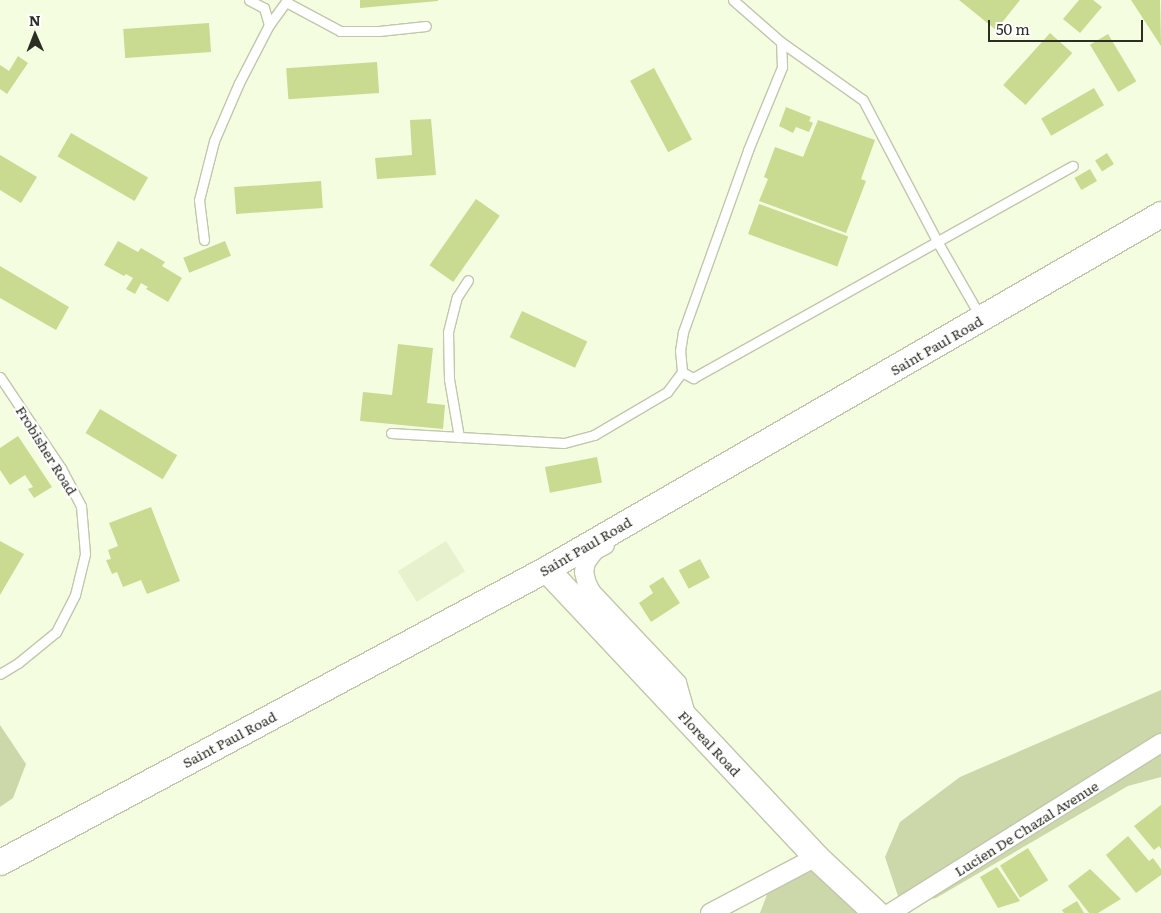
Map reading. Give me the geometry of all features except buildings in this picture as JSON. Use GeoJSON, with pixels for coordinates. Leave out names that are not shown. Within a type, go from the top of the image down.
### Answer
{"type":"FeatureCollection","features":[{"type":"Feature","properties":{"kind":"main road","name":"Saint Paul Road"},"geometry":{"type":"LineString","coordinates":[[0,862],[546,568],[1161,214]]}},
{"type":"Feature","properties":{"kind":"main road","name":"Floreal Road"},"geometry":{"type":"LineString","coordinates":[[546,568],[816,857],[876,913]]}},
{"type":"Feature","properties":{"kind":"street"},"geometry":{"type":"LineString","coordinates":[[687,488],[670,508],[595,550],[586,562],[584,572],[586,584],[592,594],[677,683],[688,720]]}},
{"type":"Feature","properties":{"kind":"street","name":"Lucien De Chazal Avenue"},"geometry":{"type":"LineString","coordinates":[[890,913],[1161,743]]}},
{"type":"Feature","properties":{"kind":"street"},"geometry":{"type":"LineString","coordinates":[[710,913],[816,857]]}},
{"type":"Feature","properties":{"kind":"lane"},"geometry":{"type":"LineString","coordinates":[[249,0],[264,8],[269,25]]}},
{"type":"Feature","properties":{"kind":"lane"},"geometry":{"type":"LineString","coordinates":[[733,0],[781,42],[863,100],[981,319]]}},
{"type":"Feature","properties":{"kind":"lane"},"geometry":{"type":"LineString","coordinates":[[204,240],[198,200],[214,141],[238,83],[269,25],[287,1],[340,31],[379,31],[426,26]]}},
{"type":"Feature","properties":{"kind":"lane"},"geometry":{"type":"LineString","coordinates":[[391,433],[564,444],[594,435],[667,392],[682,372],[680,351],[683,332],[748,150],[782,67],[781,42]]}},
{"type":"Feature","properties":{"kind":"lane"},"geometry":{"type":"LineString","coordinates":[[682,372],[693,378],[1073,166]]}},
{"type":"Feature","properties":{"kind":"lane"},"geometry":{"type":"LineString","coordinates":[[459,437],[449,379],[448,332],[457,296],[468,280]]}},
{"type":"Feature","properties":{"kind":"lane","name":"Frobisher Road"},"geometry":{"type":"LineString","coordinates":[[0,377],[56,459],[81,506],[85,554],[75,595],[56,632],[18,664],[0,674]]}},
{"type":"Feature","properties":{"kind":"shaded area"},"geometry":{"type":"Polygon","coordinates":[[[446,541],[465,572],[417,602],[398,571],[446,541]]]}},
{"type":"Feature","properties":{"kind":"shaded area"},"geometry":{"type":"Polygon","coordinates":[[[1161,690],[1161,777],[1128,786],[936,898],[901,905],[885,857],[900,822],[960,777],[1161,690]]]}},
{"type":"Feature","properties":{"kind":"shaded area"},"geometry":{"type":"Polygon","coordinates":[[[0,725],[26,764],[13,798],[0,807],[0,725]]]}},
{"type":"Feature","properties":{"kind":"shaded area"},"geometry":{"type":"Polygon","coordinates":[[[810,866],[875,913],[760,913],[773,879],[810,866]]]}}]}
